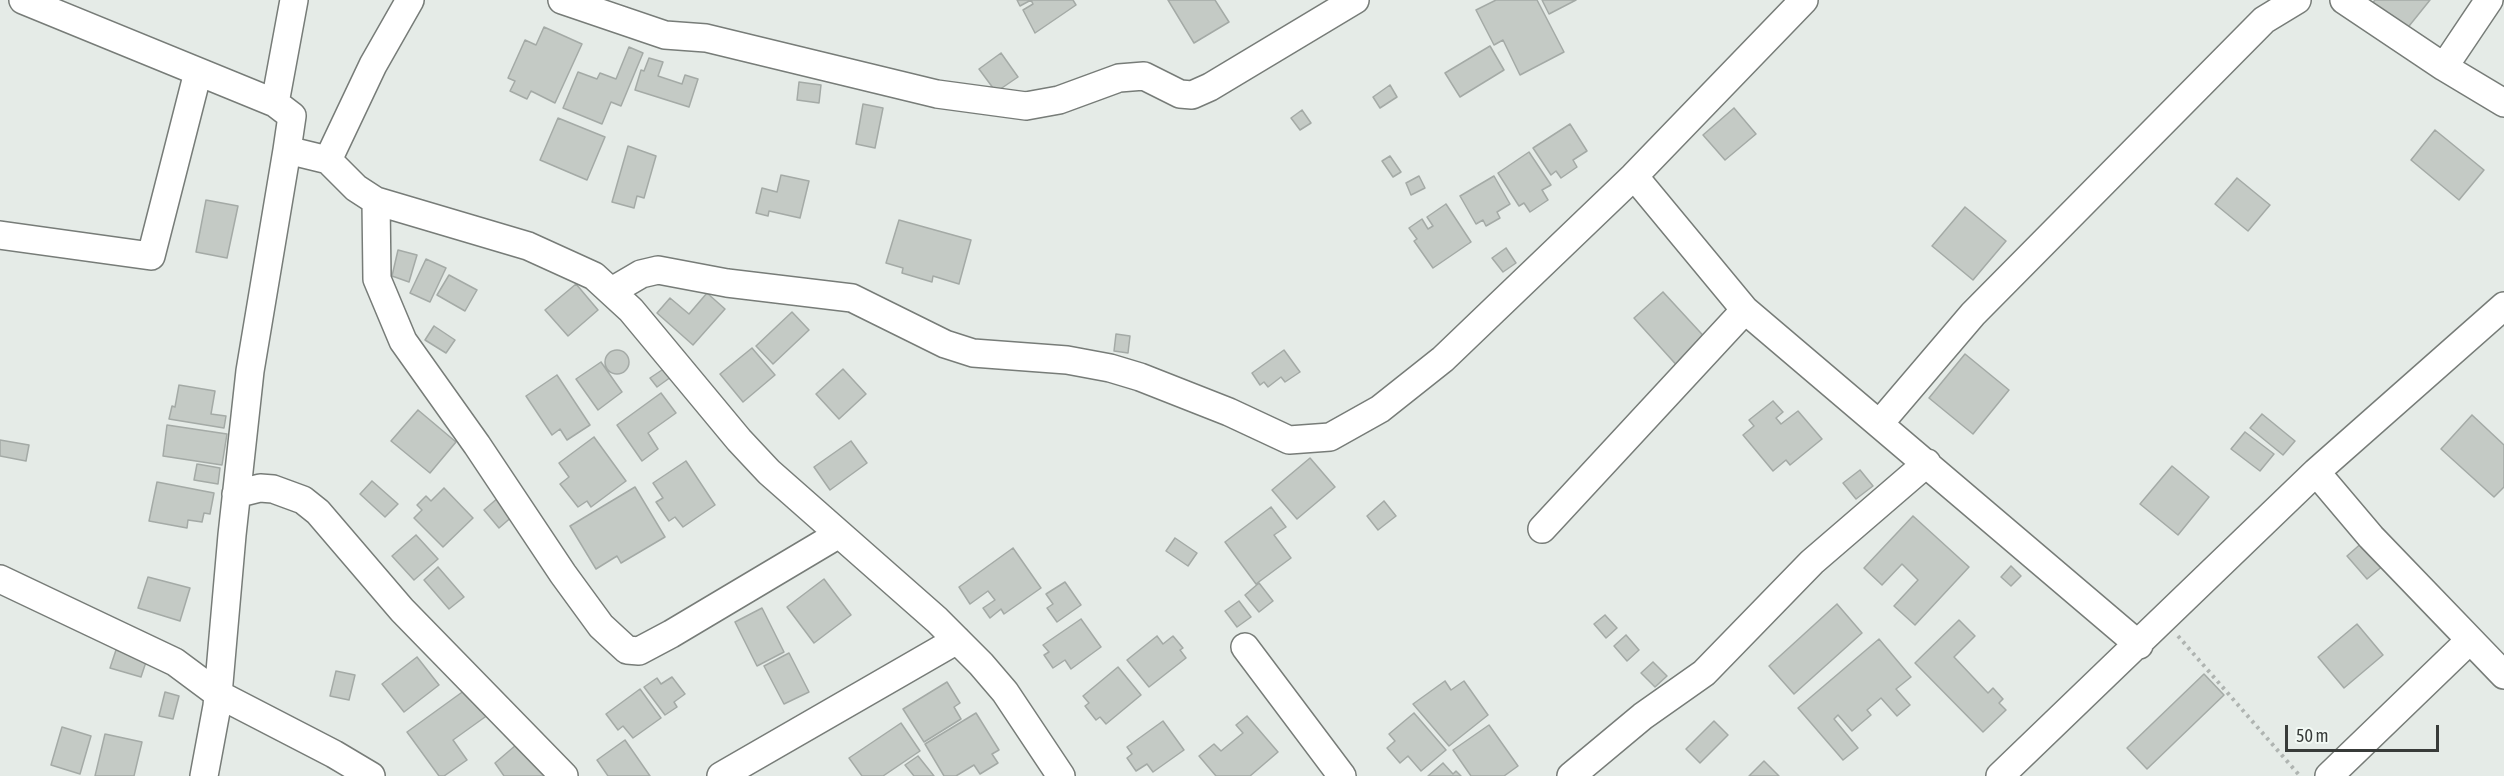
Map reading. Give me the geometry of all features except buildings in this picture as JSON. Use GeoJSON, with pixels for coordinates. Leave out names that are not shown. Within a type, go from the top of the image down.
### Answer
{"type":"FeatureCollection","features":[{"type":"Feature","properties":{"kind":"street"},"geometry":{"type":"LineString","coordinates":[[23,0],[275,103],[292,116],[250,371],[236,494],[218,694],[204,776]]}},
{"type":"Feature","properties":{"kind":"street"},"geometry":{"type":"LineString","coordinates":[[275,103],[294,0]]}},
{"type":"Feature","properties":{"kind":"street"},"geometry":{"type":"LineString","coordinates":[[328,160],[373,65],[410,0]]}},
{"type":"Feature","properties":{"kind":"street"},"geometry":{"type":"LineString","coordinates":[[562,0],[665,35],[706,38],[937,93],[1026,106],[1059,100],[1119,78],[1144,76],[1179,94],[1192,95],[1210,87],[1355,0]]}},
{"type":"Feature","properties":{"kind":"street"},"geometry":{"type":"LineString","coordinates":[[612,291],[641,274],[658,270],[727,283],[852,298],[945,344],[973,353],[1067,360],[1110,368],[1140,377],[1229,412],[1289,440],[1330,437],[1380,409],[1443,358],[1634,176],[1804,0]]}},
{"type":"Feature","properties":{"kind":"street"},"geometry":{"type":"LineString","coordinates":[[1880,423],[1973,314],[2264,20],[2297,0]]}},
{"type":"Feature","properties":{"kind":"street"},"geometry":{"type":"LineString","coordinates":[[2344,0],[2444,67],[2504,103]]}},
{"type":"Feature","properties":{"kind":"street"},"geometry":{"type":"LineString","coordinates":[[2444,67],[2489,0]]}},
{"type":"Feature","properties":{"kind":"street"},"geometry":{"type":"LineString","coordinates":[[0,235],[151,256],[198,72]]}},
{"type":"Feature","properties":{"kind":"street"},"geometry":{"type":"LineString","coordinates":[[287,150],[328,160],[356,188],[376,201],[528,246],[594,276],[612,291],[645,326],[761,464],[957,640],[1005,692],[1050,772]]}},
{"type":"Feature","properties":{"kind":"street"},"geometry":{"type":"LineString","coordinates":[[1634,176],[1745,310],[2139,645]]}},
{"type":"Feature","properties":{"kind":"street"},"geometry":{"type":"LineString","coordinates":[[376,201],[377,279],[403,341],[477,445],[563,574],[601,626],[627,650],[639,651],[671,634],[839,534]]}},
{"type":"Feature","properties":{"kind":"street"},"geometry":{"type":"LineString","coordinates":[[2000,776],[2139,645],[2163,619],[2316,472],[2504,306]]}},
{"type":"Feature","properties":{"kind":"street"},"geometry":{"type":"LineString","coordinates":[[1542,529],[1745,310]]}},
{"type":"Feature","properties":{"kind":"street"},"geometry":{"type":"LineString","coordinates":[[1571,776],[1643,716],[1704,673],[1812,562],[1927,463]]}},
{"type":"Feature","properties":{"kind":"street"},"geometry":{"type":"LineString","coordinates":[[2316,472],[2371,537],[2504,675]]}},
{"type":"Feature","properties":{"kind":"street"},"geometry":{"type":"LineString","coordinates":[[236,494],[260,488],[273,489],[303,500],[318,512],[402,610],[564,776]]}},
{"type":"Feature","properties":{"kind":"street"},"geometry":{"type":"LineString","coordinates":[[0,579],[176,662],[218,694],[334,754],[371,776]]}},
{"type":"Feature","properties":{"kind":"street"},"geometry":{"type":"LineString","coordinates":[[722,776],[957,640]]}},
{"type":"Feature","properties":{"kind":"street"},"geometry":{"type":"LineString","coordinates":[[2329,776],[2470,640]]}},
{"type":"Feature","properties":{"kind":"street"},"geometry":{"type":"LineString","coordinates":[[1245,647],[1342,776]]}},
{"type":"Feature","properties":{"kind":"path"},"geometry":{"type":"LineString","coordinates":[[2163,619],[2300,776]]}}]}
